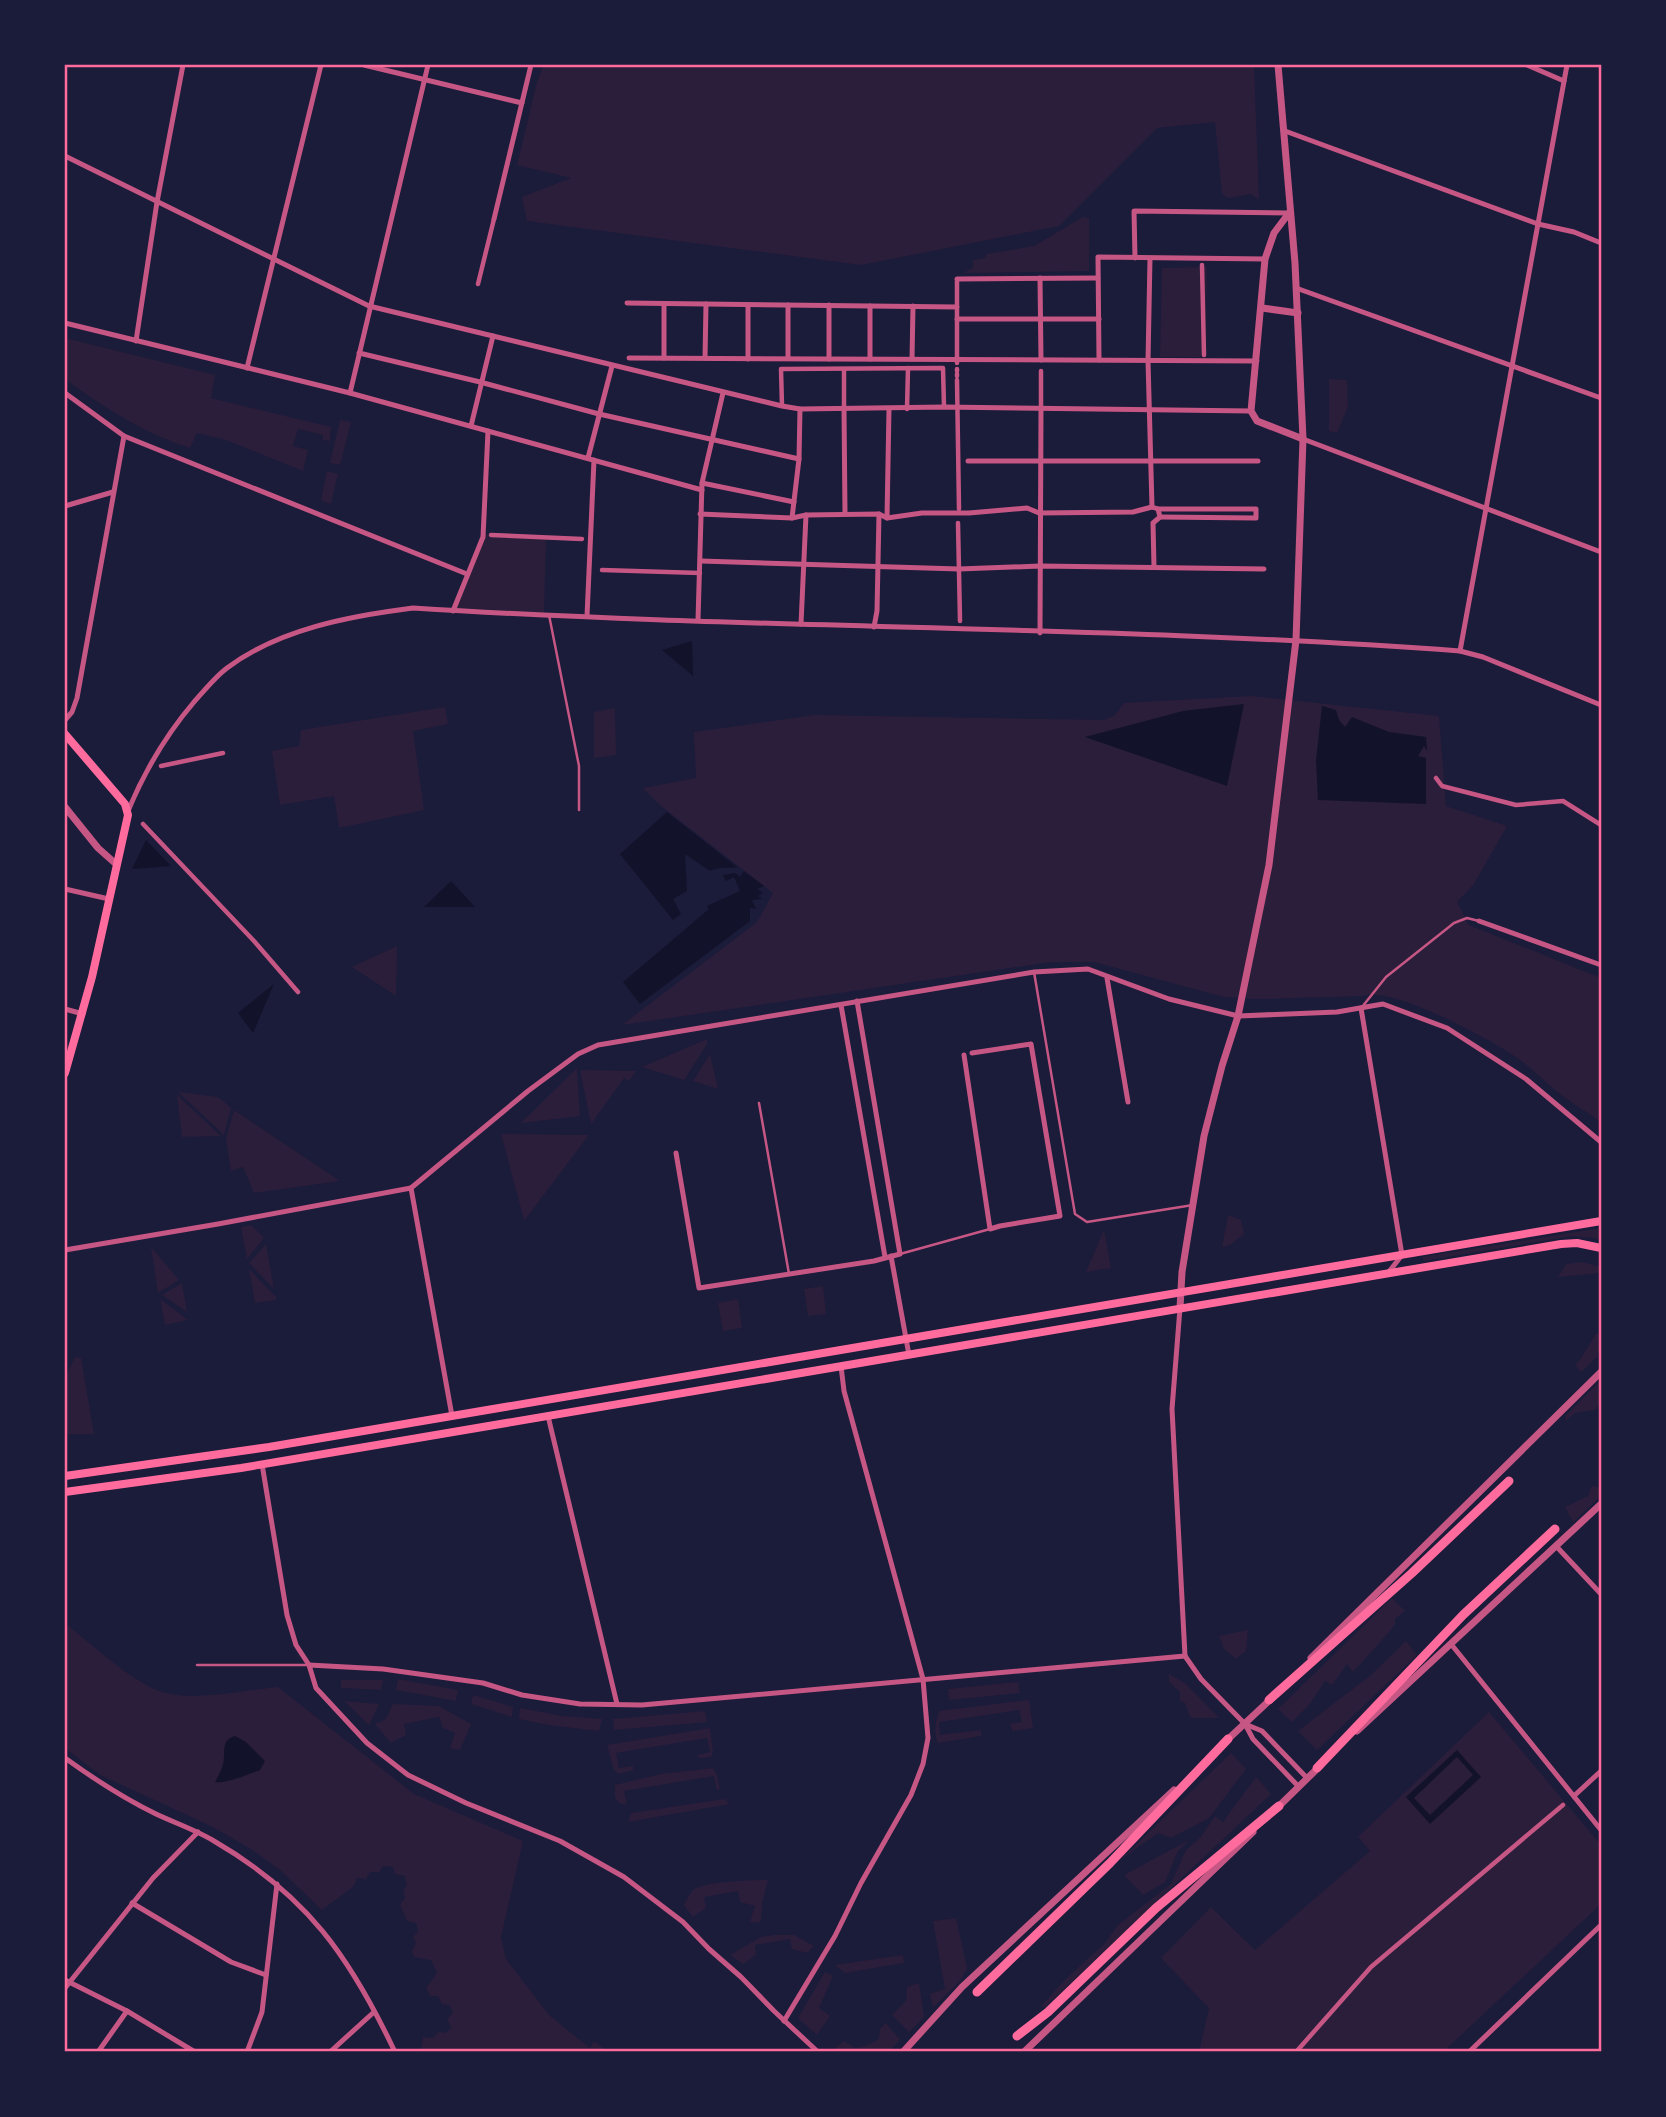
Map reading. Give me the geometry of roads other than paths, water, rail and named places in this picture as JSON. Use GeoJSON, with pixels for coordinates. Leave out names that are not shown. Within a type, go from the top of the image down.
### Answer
{"type":"FeatureCollection","features":[{"type":"Feature","properties":{"kind":"highway"},"geometry":{"type":"LineString","coordinates":[[1269,1700],[1412,1573],[1509,1481]]}},
{"type":"Feature","properties":{"kind":"highway"},"geometry":{"type":"LineString","coordinates":[[1317,1768],[1464,1615],[1555,1529]]}},
{"type":"Feature","properties":{"kind":"highway"},"geometry":{"type":"LineString","coordinates":[[977,1992],[1110,1863],[1228,1739]]}},
{"type":"Feature","properties":{"kind":"highway"},"geometry":{"type":"LineString","coordinates":[[1017,2036],[1048,2012],[1156,1908],[1279,1806]]}},
{"type":"Feature","properties":{"kind":"main road"},"geometry":{"type":"LineString","coordinates":[[65,734],[121,799],[128,811],[83,1014],[65,1073]]}},
{"type":"Feature","properties":{"kind":"main road"},"geometry":{"type":"LineString","coordinates":[[65,1476],[260,1449],[1601,1221]]}},
{"type":"Feature","properties":{"kind":"main road"},"geometry":{"type":"LineString","coordinates":[[65,1492],[262,1464],[1561,1244],[1577,1243],[1601,1248]]}},
{"type":"Feature","properties":{"kind":"main road"},"geometry":{"type":"LineString","coordinates":[[452,1416],[454,1432]]}},
{"type":"Feature","properties":{"kind":"main road"},"geometry":{"type":"LineString","coordinates":[[260,1449],[262,1464]]}},
{"type":"Feature","properties":{"kind":"street"},"geometry":{"type":"LineString","coordinates":[[136,341],[157,202],[183,65]]}},
{"type":"Feature","properties":{"kind":"street"},"geometry":{"type":"LineString","coordinates":[[247,368],[321,65]]}},
{"type":"Feature","properties":{"kind":"street"},"geometry":{"type":"LineString","coordinates":[[364,65],[522,103]]}},
{"type":"Feature","properties":{"kind":"street"},"geometry":{"type":"LineString","coordinates":[[350,393],[428,65]]}},
{"type":"Feature","properties":{"kind":"street"},"geometry":{"type":"LineString","coordinates":[[478,284],[531,65]]}},
{"type":"Feature","properties":{"kind":"street"},"geometry":{"type":"LineString","coordinates":[[1278,65],[1298,313],[1303,439],[1296,640],[1274,837],[1246,982],[1204,1136],[1182,1272],[1172,1409],[1185,1656],[1201,1679],[1245,1724],[1253,1739],[1298,1787]]}},
{"type":"Feature","properties":{"kind":"street"},"geometry":{"type":"LineString","coordinates":[[1527,65],[1564,81]]}},
{"type":"Feature","properties":{"kind":"street"},"geometry":{"type":"LineString","coordinates":[[1461,651],[1567,65]]}},
{"type":"Feature","properties":{"kind":"street"},"geometry":{"type":"LineString","coordinates":[[1285,131],[1538,224],[1574,232],[1601,243]]}},
{"type":"Feature","properties":{"kind":"street"},"geometry":{"type":"LineString","coordinates":[[65,156],[369,306],[782,406],[844,409],[943,407],[1251,411]]}},
{"type":"Feature","properties":{"kind":"street"},"geometry":{"type":"LineString","coordinates":[[1135,258],[1134,211],[1290,213]]}},
{"type":"Feature","properties":{"kind":"street"},"geometry":{"type":"LineString","coordinates":[[1290,213],[1274,233],[1265,259],[1251,411],[1256,421],[1601,552]]}},
{"type":"Feature","properties":{"kind":"street"},"geometry":{"type":"LineString","coordinates":[[1099,360],[1098,257],[1265,259]]}},
{"type":"Feature","properties":{"kind":"street"},"geometry":{"type":"LineString","coordinates":[[1150,258],[1148,360],[1151,462],[1155,508],[1160,517]]}},
{"type":"Feature","properties":{"kind":"street"},"geometry":{"type":"LineString","coordinates":[[1202,265],[1204,355]]}},
{"type":"Feature","properties":{"kind":"street"},"geometry":{"type":"LineString","coordinates":[[1040,278],[1041,362]]}},
{"type":"Feature","properties":{"kind":"street"},"geometry":{"type":"LineString","coordinates":[[959,509],[957,279],[1098,278]]}},
{"type":"Feature","properties":{"kind":"street"},"geometry":{"type":"LineString","coordinates":[[1296,288],[1601,398]]}},
{"type":"Feature","properties":{"kind":"street"},"geometry":{"type":"LineString","coordinates":[[627,303],[957,307]]}},
{"type":"Feature","properties":{"kind":"street"},"geometry":{"type":"LineString","coordinates":[[664,304],[664,358]]}},
{"type":"Feature","properties":{"kind":"street"},"geometry":{"type":"LineString","coordinates":[[705,358],[706,304]]}},
{"type":"Feature","properties":{"kind":"street"},"geometry":{"type":"LineString","coordinates":[[748,305],[748,359]]}},
{"type":"Feature","properties":{"kind":"street"},"geometry":{"type":"LineString","coordinates":[[788,305],[788,359]]}},
{"type":"Feature","properties":{"kind":"street"},"geometry":{"type":"LineString","coordinates":[[829,305],[829,359]]}},
{"type":"Feature","properties":{"kind":"street"},"geometry":{"type":"LineString","coordinates":[[870,306],[870,359]]}},
{"type":"Feature","properties":{"kind":"street"},"geometry":{"type":"LineString","coordinates":[[912,359],[913,306]]}},
{"type":"Feature","properties":{"kind":"street"},"geometry":{"type":"LineString","coordinates":[[1262,308],[1298,313]]}},
{"type":"Feature","properties":{"kind":"street"},"geometry":{"type":"LineString","coordinates":[[957,319],[1099,319]]}},
{"type":"Feature","properties":{"kind":"street"},"geometry":{"type":"LineString","coordinates":[[65,323],[350,393],[591,459],[702,486],[794,502]]}},
{"type":"Feature","properties":{"kind":"street"},"geometry":{"type":"LineString","coordinates":[[471,426],[493,336]]}},
{"type":"Feature","properties":{"kind":"street"},"geometry":{"type":"LineString","coordinates":[[359,352],[598,414],[799,459]]}},
{"type":"Feature","properties":{"kind":"street"},"geometry":{"type":"LineString","coordinates":[[629,358],[912,359],[957,371]]}},
{"type":"Feature","properties":{"kind":"street"},"geometry":{"type":"LineString","coordinates":[[957,371],[970,360],[1257,361]]}},
{"type":"Feature","properties":{"kind":"street"},"geometry":{"type":"LineString","coordinates":[[587,616],[591,459],[598,414],[612,366]]}},
{"type":"Feature","properties":{"kind":"street"},"geometry":{"type":"LineString","coordinates":[[907,409],[908,368]]}},
{"type":"Feature","properties":{"kind":"street"},"geometry":{"type":"LineString","coordinates":[[782,406],[781,369],[943,368],[943,407]]}},
{"type":"Feature","properties":{"kind":"street"},"geometry":{"type":"LineString","coordinates":[[844,369],[845,513]]}},
{"type":"Feature","properties":{"kind":"street"},"geometry":{"type":"LineString","coordinates":[[1040,633],[1041,371]]}},
{"type":"Feature","properties":{"kind":"street"},"geometry":{"type":"LineString","coordinates":[[65,393],[124,436],[467,574]]}},
{"type":"Feature","properties":{"kind":"street"},"geometry":{"type":"LineString","coordinates":[[698,620],[702,486],[723,393]]}},
{"type":"Feature","properties":{"kind":"street"},"geometry":{"type":"LineString","coordinates":[[792,518],[799,459],[800,408]]}},
{"type":"Feature","properties":{"kind":"street"},"geometry":{"type":"LineString","coordinates":[[887,518],[889,409]]}},
{"type":"Feature","properties":{"kind":"street"},"geometry":{"type":"LineString","coordinates":[[453,611],[483,537],[488,431]]}},
{"type":"Feature","properties":{"kind":"street"},"geometry":{"type":"LineString","coordinates":[[65,720],[72,712],[77,698],[124,436]]}},
{"type":"Feature","properties":{"kind":"street"},"geometry":{"type":"LineString","coordinates":[[968,461],[1258,461]]}},
{"type":"Feature","properties":{"kind":"street"},"geometry":{"type":"LineString","coordinates":[[65,506],[113,492]]}},
{"type":"Feature","properties":{"kind":"street"},"geometry":{"type":"LineString","coordinates":[[700,514],[792,518],[845,513],[879,514],[887,518],[922,513],[969,513],[1027,508],[1039,513],[1133,513],[1155,508],[1256,509],[1256,518],[1160,517],[1153,523],[1154,568]]}},
{"type":"Feature","properties":{"kind":"street"},"geometry":{"type":"LineString","coordinates":[[874,626],[879,514]]}},
{"type":"Feature","properties":{"kind":"street"},"geometry":{"type":"LineString","coordinates":[[801,624],[806,515]]}},
{"type":"Feature","properties":{"kind":"street"},"geometry":{"type":"LineString","coordinates":[[958,523],[960,621]]}},
{"type":"Feature","properties":{"kind":"street"},"geometry":{"type":"LineString","coordinates":[[491,534],[582,539]]}},
{"type":"Feature","properties":{"kind":"street"},"geometry":{"type":"LineString","coordinates":[[701,561],[877,568],[1040,566],[1265,569]]}},
{"type":"Feature","properties":{"kind":"street"},"geometry":{"type":"LineString","coordinates":[[602,570],[700,573]]}},
{"type":"Feature","properties":{"kind":"street"},"geometry":{"type":"LineString","coordinates":[[128,811],[148,766],[175,724],[226,669],[263,647],[305,630],[370,614],[413,608],[1040,633],[1296,640],[1461,651],[1483,657],[1601,705]]}},
{"type":"Feature","properties":{"kind":"street"},"geometry":{"type":"LineString","coordinates":[[161,766],[223,752]]}},
{"type":"Feature","properties":{"kind":"street"},"geometry":{"type":"LineString","coordinates":[[1436,778],[1442,786],[1516,805],[1563,801],[1601,825]]}},
{"type":"Feature","properties":{"kind":"street"},"geometry":{"type":"LineString","coordinates":[[65,807],[98,848],[116,864]]}},
{"type":"Feature","properties":{"kind":"street"},"geometry":{"type":"LineString","coordinates":[[143,824],[254,941],[298,992]]}},
{"type":"Feature","properties":{"kind":"street"},"geometry":{"type":"LineString","coordinates":[[65,889],[109,899]]}},
{"type":"Feature","properties":{"kind":"street"},"geometry":{"type":"LineString","coordinates":[[1479,921],[1601,965]]}},
{"type":"Feature","properties":{"kind":"street"},"geometry":{"type":"LineString","coordinates":[[65,1250],[411,1188],[528,1091],[578,1054],[598,1045],[1034,972],[1088,969],[1169,999],[1238,1016],[1316,1013],[1383,1004],[1447,1028],[1526,1079],[1601,1142]]}},
{"type":"Feature","properties":{"kind":"street"},"geometry":{"type":"LineString","coordinates":[[1107,978],[1128,1102]]}},
{"type":"Feature","properties":{"kind":"street"},"geometry":{"type":"LineString","coordinates":[[676,1153],[699,1288],[874,1261],[900,1254],[857,1001]]}},
{"type":"Feature","properties":{"kind":"street"},"geometry":{"type":"LineString","coordinates":[[841,1004],[909,1355]]}},
{"type":"Feature","properties":{"kind":"street"},"geometry":{"type":"LineString","coordinates":[[1361,1008],[1402,1255],[1387,1274]]}},
{"type":"Feature","properties":{"kind":"street"},"geometry":{"type":"LineString","coordinates":[[65,1009],[83,1014]]}},
{"type":"Feature","properties":{"kind":"street"},"geometry":{"type":"LineString","coordinates":[[964,1055],[990,1230],[1060,1216],[1031,1044],[972,1053]]}},
{"type":"Feature","properties":{"kind":"street"},"geometry":{"type":"LineString","coordinates":[[411,1188],[452,1416]]}},
{"type":"Feature","properties":{"kind":"street"},"geometry":{"type":"LineString","coordinates":[[784,2021],[835,1936],[861,1883],[911,1795],[923,1764],[928,1738],[923,1679],[844,1391],[841,1367]]}},
{"type":"Feature","properties":{"kind":"street"},"geometry":{"type":"LineString","coordinates":[[903,2052],[962,1987],[1245,1724],[1601,1372]]}},
{"type":"Feature","properties":{"kind":"street"},"geometry":{"type":"LineString","coordinates":[[548,1416],[617,1704]]}},
{"type":"Feature","properties":{"kind":"street"},"geometry":{"type":"LineString","coordinates":[[262,1464],[287,1615],[296,1645],[309,1665],[318,1691],[367,1743],[408,1776],[560,1841],[624,1877],[684,1922],[818,2052]]}},
{"type":"Feature","properties":{"kind":"street"},"geometry":{"type":"LineString","coordinates":[[1024,2052],[1317,1768],[1601,1504]]}},
{"type":"Feature","properties":{"kind":"street"},"geometry":{"type":"LineString","coordinates":[[1556,1546],[1601,1594]]}},
{"type":"Feature","properties":{"kind":"street"},"geometry":{"type":"LineString","coordinates":[[1451,1644],[1601,1830]]}},
{"type":"Feature","properties":{"kind":"street"},"geometry":{"type":"LineString","coordinates":[[309,1665],[323,1668],[383,1669],[483,1683],[522,1695],[580,1704],[642,1704],[1185,1656]]}},
{"type":"Feature","properties":{"kind":"street"},"geometry":{"type":"LineString","coordinates":[[1245,1724],[1262,1731],[1307,1778]]}},
{"type":"Feature","properties":{"kind":"street"},"geometry":{"type":"LineString","coordinates":[[66,1761],[106,1787],[156,1814],[198,1832],[249,1862],[277,1884],[310,1915],[341,1954],[396,2052]]}},
{"type":"Feature","properties":{"kind":"street"},"geometry":{"type":"LineString","coordinates":[[1575,1796],[1601,1771]]}},
{"type":"Feature","properties":{"kind":"street"},"geometry":{"type":"LineString","coordinates":[[1296,2052],[1371,1967],[1563,1805]]}},
{"type":"Feature","properties":{"kind":"street"},"geometry":{"type":"LineString","coordinates":[[65,1988],[67,1981],[132,1903],[198,1832]]}},
{"type":"Feature","properties":{"kind":"street"},"geometry":{"type":"LineString","coordinates":[[247,2052],[262,2012],[277,1884]]}},
{"type":"Feature","properties":{"kind":"street"},"geometry":{"type":"LineString","coordinates":[[132,1903],[231,1962],[266,1975]]}},
{"type":"Feature","properties":{"kind":"street"},"geometry":{"type":"LineString","coordinates":[[1469,2052],[1601,1925]]}},
{"type":"Feature","properties":{"kind":"street"},"geometry":{"type":"LineString","coordinates":[[67,1981],[127,2011],[195,2052]]}},
{"type":"Feature","properties":{"kind":"street"},"geometry":{"type":"LineString","coordinates":[[98,2052],[127,2011]]}},
{"type":"Feature","properties":{"kind":"street"},"geometry":{"type":"LineString","coordinates":[[330,2052],[374,2012]]}},
{"type":"Feature","properties":{"kind":"lane"},"geometry":{"type":"LineString","coordinates":[[549,615],[579,766],[579,810]]}},
{"type":"Feature","properties":{"kind":"lane"},"geometry":{"type":"LineString","coordinates":[[1361,1008],[1387,977],[1454,923],[1467,918],[1479,921]]}},
{"type":"Feature","properties":{"kind":"lane"},"geometry":{"type":"LineString","coordinates":[[1034,972],[1073,1210],[1087,1222],[1193,1205]]}},
{"type":"Feature","properties":{"kind":"lane"},"geometry":{"type":"LineString","coordinates":[[759,1103],[789,1274]]}},
{"type":"Feature","properties":{"kind":"lane"},"geometry":{"type":"LineString","coordinates":[[900,1254],[990,1230]]}},
{"type":"Feature","properties":{"kind":"lane"},"geometry":{"type":"LineString","coordinates":[[197,1665],[309,1665]]}}]}
